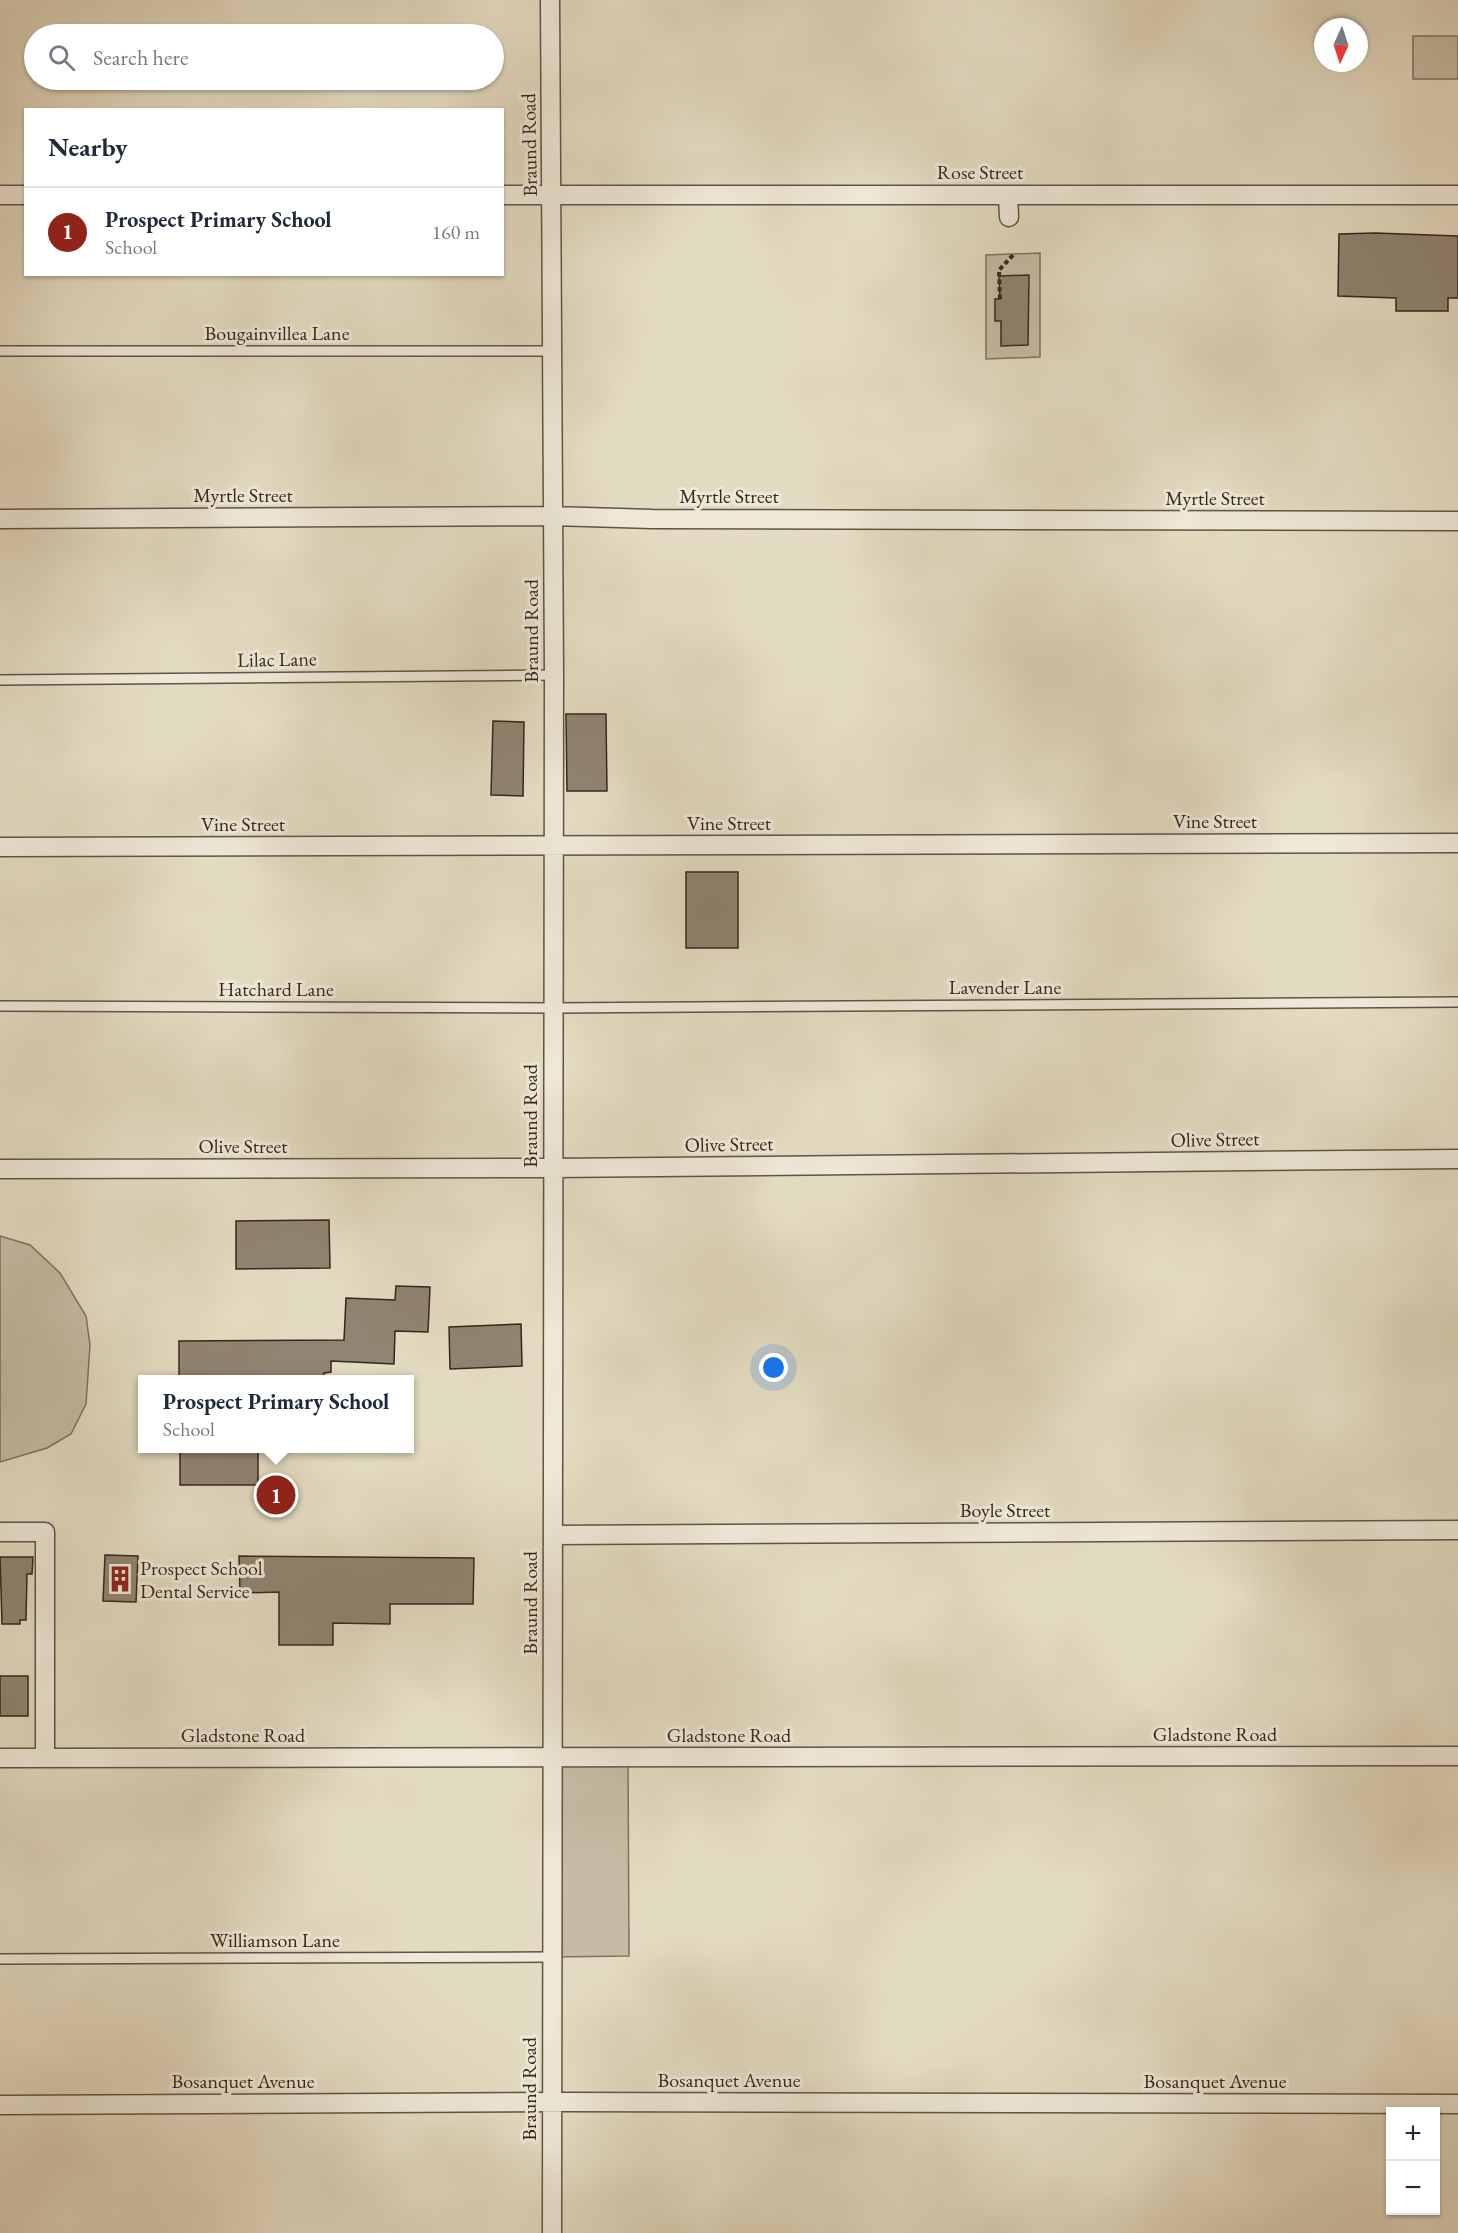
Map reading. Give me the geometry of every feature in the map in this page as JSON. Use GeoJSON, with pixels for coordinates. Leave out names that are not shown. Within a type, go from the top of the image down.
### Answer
{"type":"FeatureCollection","features":[{"type":"Feature","properties":{"kind":"street","name":"Braund Road"},"geometry":{"type":"LineString","coordinates":[[550,0],[554,675],[552,2233]]}},
{"type":"Feature","properties":{"kind":"street"},"geometry":{"type":"LineString","coordinates":[[0,195],[24,195]]}},
{"type":"Feature","properties":{"kind":"street","name":"Rose Street"},"geometry":{"type":"LineString","coordinates":[[504,195],[1458,195]]}},
{"type":"Feature","properties":{"kind":"street"},"geometry":{"type":"LineString","coordinates":[[1008,195],[1009,217]]}},
{"type":"Feature","properties":{"kind":"street","name":"Myrtle Street"},"geometry":{"type":"LineString","coordinates":[[0,519],[553,516],[664,519],[1458,521]]}},
{"type":"Feature","properties":{"kind":"street","name":"Vine Street"},"geometry":{"type":"LineString","coordinates":[[0,848],[1458,843]]}},
{"type":"Feature","properties":{"kind":"street","name":"Olive Street"},"geometry":{"type":"LineString","coordinates":[[0,1169],[552,1168],[1458,1159]]}},
{"type":"Feature","properties":{"kind":"street","name":"Boyle Street"},"geometry":{"type":"LineString","coordinates":[[552,1535],[1458,1530]]}},
{"type":"Feature","properties":{"kind":"street"},"geometry":{"type":"LineString","coordinates":[[0,1532],[45,1532],[45,1757]]}},
{"type":"Feature","properties":{"kind":"street","name":"Gladstone Road"},"geometry":{"type":"LineString","coordinates":[[0,1758],[1458,1756]]}},
{"type":"Feature","properties":{"kind":"street","name":"Bosanquet Avenue"},"geometry":{"type":"LineString","coordinates":[[0,2105],[551,2102],[1458,2104]]}},
{"type":"Feature","properties":{"kind":"lane","name":"Bougainvillea Lane"},"geometry":{"type":"LineString","coordinates":[[0,351],[553,351]]}},
{"type":"Feature","properties":{"kind":"lane","name":"Lilac Lane"},"geometry":{"type":"LineString","coordinates":[[0,680],[554,675]]}},
{"type":"Feature","properties":{"kind":"lane","name":"Lavender Lane"},"geometry":{"type":"LineString","coordinates":[[553,1008],[1458,1002]]}},
{"type":"Feature","properties":{"kind":"lane","name":"Hatchard Lane"},"geometry":{"type":"LineString","coordinates":[[0,1006],[553,1008]]}},
{"type":"Feature","properties":{"kind":"lane","name":"Williamson Lane"},"geometry":{"type":"LineString","coordinates":[[0,1959],[551,1957]]}},
{"type":"Feature","properties":{"kind":"path"},"geometry":{"type":"LineString","coordinates":[[1000,299],[999,270],[1014,254]]}},
{"type":"Feature","properties":{"kind":"shaded area"},"geometry":{"type":"Polygon","coordinates":[[[1413,36],[1458,36],[1458,79],[1413,79],[1413,36]]]}},
{"type":"Feature","properties":{"kind":"shaded area"},"geometry":{"type":"Polygon","coordinates":[[[1040,253],[1040,357],[986,359],[986,255],[1040,253]]]}},
{"type":"Feature","properties":{"kind":"shaded area"},"geometry":{"type":"Polygon","coordinates":[[[0,1236],[30,1245],[60,1273],[86,1316],[90,1345],[86,1404],[71,1434],[47,1448],[0,1462],[0,1236]]]}},
{"type":"Feature","properties":{"kind":"shaded area"},"geometry":{"type":"Polygon","coordinates":[[[553,1757],[628,1757],[629,1956],[551,1957],[553,1757]]]}},
{"type":"Feature","properties":{"kind":"building"},"geometry":{"type":"Polygon","coordinates":[[[1339,234],[1458,236],[1458,298],[1448,298],[1448,311],[1396,311],[1396,298],[1338,296],[1339,234]]]}},
{"type":"Feature","properties":{"kind":"building"},"geometry":{"type":"Polygon","coordinates":[[[1029,275],[1028,345],[1001,346],[1001,321],[995,321],[995,299],[1000,299],[999,276],[1029,275]]]}},
{"type":"Feature","properties":{"kind":"building"},"geometry":{"type":"Polygon","coordinates":[[[566,714],[606,714],[607,791],[567,791],[566,714]]]}},
{"type":"Feature","properties":{"kind":"building"},"geometry":{"type":"Polygon","coordinates":[[[493,721],[524,722],[523,796],[491,795],[493,721]]]}},
{"type":"Feature","properties":{"kind":"building"},"geometry":{"type":"Polygon","coordinates":[[[686,872],[738,872],[738,948],[686,948],[686,872]]]}},
{"type":"Feature","properties":{"kind":"building"},"geometry":{"type":"Polygon","coordinates":[[[329,1220],[330,1268],[236,1269],[236,1221],[329,1220]]]}},
{"type":"Feature","properties":{"kind":"building"},"geometry":{"type":"Polygon","coordinates":[[[396,1286],[430,1287],[428,1332],[395,1331],[394,1364],[331,1361],[331,1372],[324,1373],[324,1375],[179,1375],[179,1341],[344,1340],[346,1298],[395,1300],[396,1286]]]}},
{"type":"Feature","properties":{"kind":"building"},"geometry":{"type":"Polygon","coordinates":[[[521,1324],[522,1366],[450,1369],[449,1327],[521,1324]]]}},
{"type":"Feature","properties":{"kind":"building"},"geometry":{"type":"Polygon","coordinates":[[[180,1453],[258,1453],[258,1485],[180,1485],[180,1453]]]}},
{"type":"Feature","properties":{"kind":"building","name":"Prospect School Dental Service"},"geometry":{"type":"Polygon","coordinates":[[[105,1555],[138,1556],[136,1602],[103,1601],[105,1555]]]}},
{"type":"Feature","properties":{"kind":"building"},"geometry":{"type":"Polygon","coordinates":[[[239,1556],[474,1558],[473,1604],[390,1604],[390,1624],[333,1623],[333,1645],[279,1645],[279,1592],[240,1593],[239,1556]]]}},
{"type":"Feature","properties":{"kind":"building"},"geometry":{"type":"Polygon","coordinates":[[[0,1557],[33,1557],[32,1574],[27,1574],[26,1620],[20,1620],[20,1624],[2,1624],[0,1557]]]}},
{"type":"Feature","properties":{"kind":"building"},"geometry":{"type":"Polygon","coordinates":[[[0,1676],[28,1676],[28,1716],[0,1716],[0,1676]]]}},
{"type":"Feature","properties":{"kind":"place","name":"Prospect Primary School"},"geometry":{"type":"Point","coordinates":[276,1495]}},
{"type":"Feature","properties":{"kind":"place","name":"Prospect School Dental Service"},"geometry":{"type":"Point","coordinates":[120,1579]}}]}
